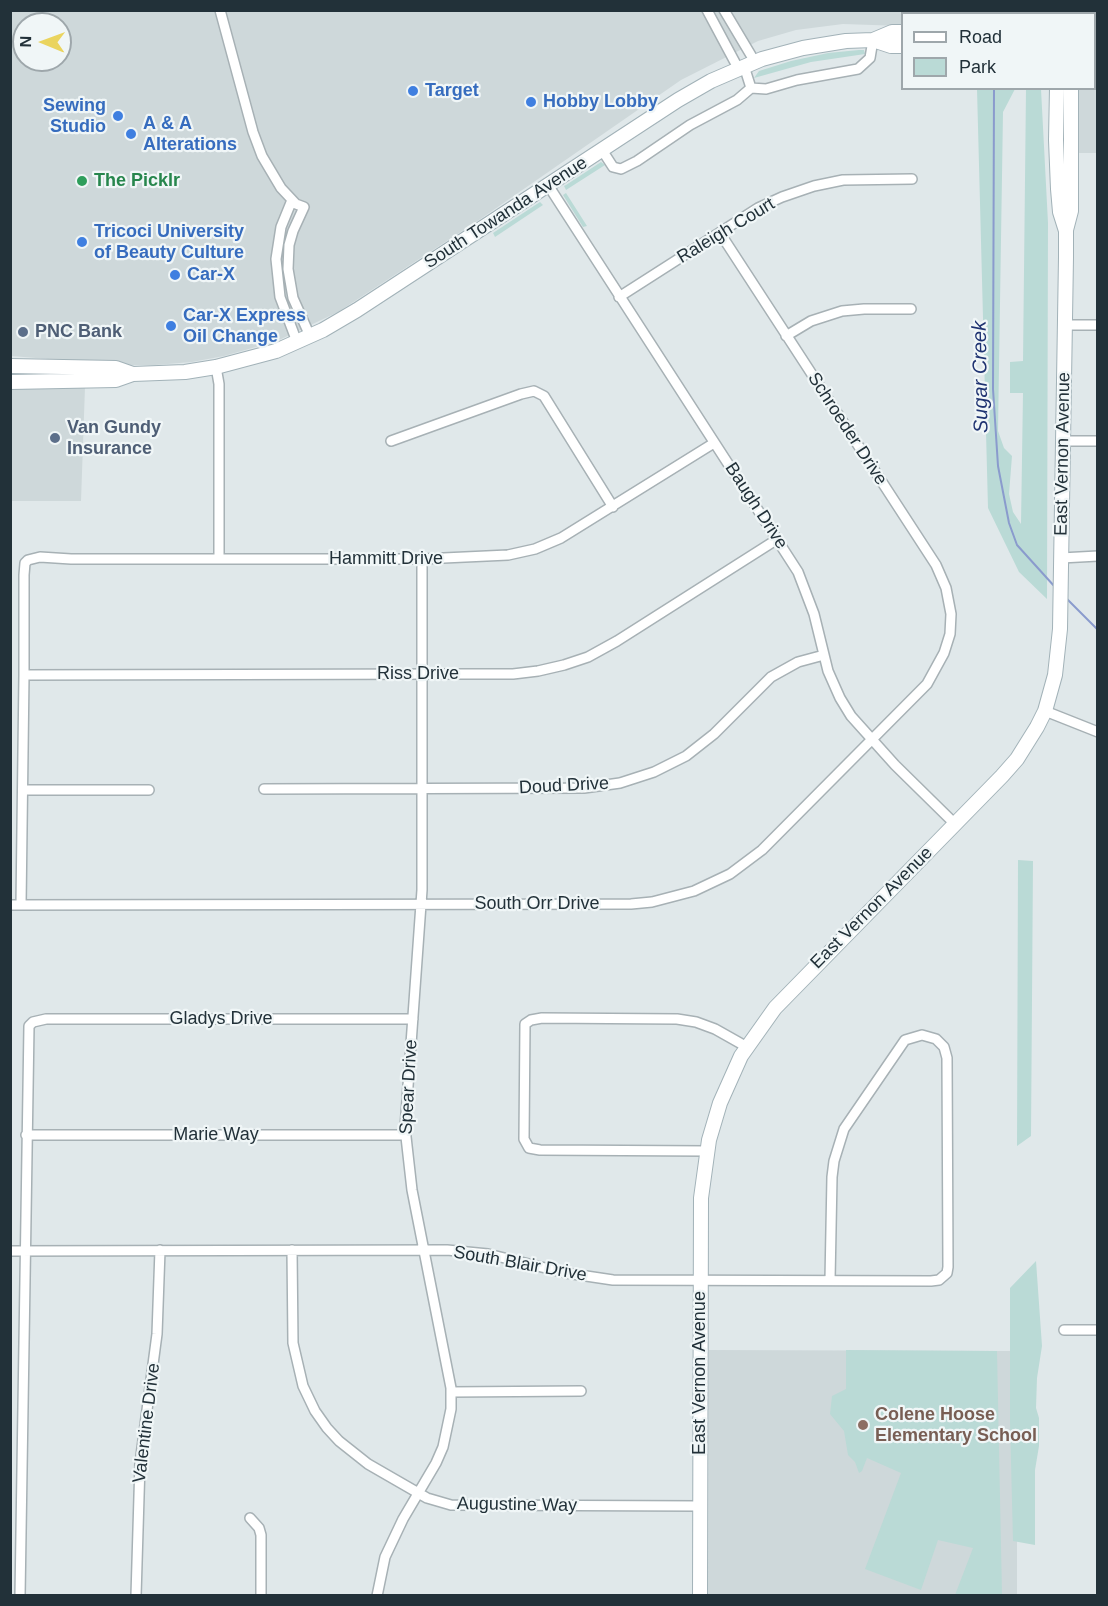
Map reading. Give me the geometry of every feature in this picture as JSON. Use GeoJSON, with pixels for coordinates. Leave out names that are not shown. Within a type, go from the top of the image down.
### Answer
{"type":"FeatureCollection","features":[{"type":"Feature","properties":{"kind":"main road","name":"South Towanda Avenue"},"geometry":{"type":"LineString","coordinates":[[873,40],[892,32],[901,32]]}},
{"type":"Feature","properties":{"kind":"main road","name":"South Towanda Avenue"},"geometry":{"type":"LineString","coordinates":[[10,382],[117,380],[133,374],[185,372],[250,359],[304,339],[357,310],[695,90],[746,66],[803,48],[846,41],[873,40],[891,46],[901,46]]}},
{"type":"Feature","properties":{"kind":"main road","name":"East Vernon Avenue"},"geometry":{"type":"LineString","coordinates":[[1057,90],[1058,181],[1060,212],[1066,231]]}},
{"type":"Feature","properties":{"kind":"main road","name":"East Vernon Avenue"},"geometry":{"type":"LineString","coordinates":[[700,1596],[701,1198],[707,1151],[720,1103],[747,1047],[775,1008],[1017,759],[1045,711],[1057,668],[1060,629],[1066,231],[1071,211],[1071,90]]}},
{"type":"Feature","properties":{"kind":"main road","name":"South Towanda Avenue"},"geometry":{"type":"LineString","coordinates":[[10,366],[116,368],[133,374]]}},
{"type":"Feature","properties":{"kind":"street"},"geometry":{"type":"LineString","coordinates":[[220,10],[255,138],[281,188],[292,200],[304,207],[289,245],[288,269],[292,298],[304,339]]}},
{"type":"Feature","properties":{"kind":"street"},"geometry":{"type":"LineString","coordinates":[[707,10],[746,66]]}},
{"type":"Feature","properties":{"kind":"street"},"geometry":{"type":"LineString","coordinates":[[724,10],[746,66],[751,88]]}},
{"type":"Feature","properties":{"kind":"street"},"geometry":{"type":"LineString","coordinates":[[602,150],[613,167],[621,169],[637,161],[690,125],[737,100],[751,88],[766,89],[797,80],[858,69],[870,58],[873,40]]}},
{"type":"Feature","properties":{"kind":"street","name":"Raleigh Court"},"geometry":{"type":"LineString","coordinates":[[619,297],[758,208],[782,197],[814,186],[854,180],[912,179]]}},
{"type":"Feature","properties":{"kind":"street","name":"Baugh Drive"},"geometry":{"type":"LineString","coordinates":[[548,185],[791,561],[804,584],[828,671],[851,716],[955,824]]}},
{"type":"Feature","properties":{"kind":"street"},"geometry":{"type":"LineString","coordinates":[[292,200],[281,227],[276,258],[277,278],[280,297],[304,339]]}},
{"type":"Feature","properties":{"kind":"street","name":"Schroeder Drive"},"geometry":{"type":"LineString","coordinates":[[720,233],[936,565],[950,604],[950,634]]}},
{"type":"Feature","properties":{"kind":"street"},"geometry":{"type":"LineString","coordinates":[[786,336],[811,321],[842,311],[911,309]]}},
{"type":"Feature","properties":{"kind":"street"},"geometry":{"type":"LineString","coordinates":[[1065,325],[1098,325]]}},
{"type":"Feature","properties":{"kind":"street"},"geometry":{"type":"LineString","coordinates":[[216,367],[219,384],[219,559]]}},
{"type":"Feature","properties":{"kind":"street"},"geometry":{"type":"LineString","coordinates":[[392,441],[521,394],[540,393],[613,507]]}},
{"type":"Feature","properties":{"kind":"street"},"geometry":{"type":"LineString","coordinates":[[1063,441],[1098,441]]}},
{"type":"Feature","properties":{"kind":"street","name":"Hammitt Drive"},"geometry":{"type":"LineString","coordinates":[[24,675],[24,575],[28,560],[40,557],[71,559],[422,559],[494,557],[522,552],[561,538],[714,443]]}},
{"type":"Feature","properties":{"kind":"street","name":"Riss Drive"},"geometry":{"type":"LineString","coordinates":[[24,675],[526,673],[588,657],[776,540]]}},
{"type":"Feature","properties":{"kind":"street"},"geometry":{"type":"LineString","coordinates":[[1061,559],[1098,556]]}},
{"type":"Feature","properties":{"kind":"street","name":"Spear Drive"},"geometry":{"type":"LineString","coordinates":[[377,1596],[385,1557],[436,1463],[443,1447],[451,1409],[451,1392],[411,1181],[405,1135],[422,904],[422,559]]}},
{"type":"Feature","properties":{"kind":"street","name":"South Orr Drive"},"geometry":{"type":"LineString","coordinates":[[16,905],[631,904],[652,902],[694,891],[718,880],[752,858],[872,740],[927,684],[940,663],[950,634]]}},
{"type":"Feature","properties":{"kind":"street","name":"Doud Drive"},"geometry":{"type":"LineString","coordinates":[[264,789],[608,786],[643,777],[696,749],[771,677],[798,662],[824,655]]}},
{"type":"Feature","properties":{"kind":"street"},"geometry":{"type":"LineString","coordinates":[[16,905],[23,790],[24,675]]}},
{"type":"Feature","properties":{"kind":"street"},"geometry":{"type":"LineString","coordinates":[[1045,711],[1098,732]]}},
{"type":"Feature","properties":{"kind":"street"},"geometry":{"type":"LineString","coordinates":[[23,790],[149,790]]}},
{"type":"Feature","properties":{"kind":"street"},"geometry":{"type":"LineString","coordinates":[[707,1151],[532,1150],[527,1146],[524,1138],[524,1029],[527,1022],[542,1018],[677,1019],[696,1022],[715,1029],[747,1047]]}},
{"type":"Feature","properties":{"kind":"street","name":"Gladys Drive"},"geometry":{"type":"LineString","coordinates":[[26,1135],[27,1031],[31,1024],[46,1019],[412,1019]]}},
{"type":"Feature","properties":{"kind":"street","name":"South Blair Drive"},"geometry":{"type":"LineString","coordinates":[[10,1251],[424,1250],[488,1254],[587,1277],[632,1280],[931,1281],[944,1277],[948,1267],[947,1058],[944,1047],[935,1038],[922,1035],[905,1040],[844,1129],[834,1161],[832,1177],[830,1280]]}},
{"type":"Feature","properties":{"kind":"street"},"geometry":{"type":"LineString","coordinates":[[20,1596],[26,1135]]}},
{"type":"Feature","properties":{"kind":"street","name":"Marie Way"},"geometry":{"type":"LineString","coordinates":[[26,1135],[405,1135]]}},
{"type":"Feature","properties":{"kind":"street","name":"Valentine Drive"},"geometry":{"type":"LineString","coordinates":[[136,1596],[140,1463],[157,1334],[160,1250]]}},
{"type":"Feature","properties":{"kind":"street","name":"Augustine Way"},"geometry":{"type":"LineString","coordinates":[[292,1250],[293,1343],[303,1386],[315,1411],[333,1435],[357,1456],[419,1493],[443,1504],[457,1506],[700,1506]]}},
{"type":"Feature","properties":{"kind":"street"},"geometry":{"type":"LineString","coordinates":[[1064,1329],[1098,1330]]}},
{"type":"Feature","properties":{"kind":"street"},"geometry":{"type":"LineString","coordinates":[[451,1392],[581,1391]]}},
{"type":"Feature","properties":{"kind":"street"},"geometry":{"type":"LineString","coordinates":[[250,1518],[260,1528],[261,1535],[261,1596]]}},
{"type":"Feature","properties":{"kind":"shaded area"},"geometry":{"type":"Polygon","coordinates":[[[968,10],[968,12],[901,12],[901,26],[843,24],[796,30],[758,41],[681,80],[479,220],[338,312],[277,341],[224,356],[192,362],[124,365],[11,356],[10,11],[968,10]]]}},
{"type":"Feature","properties":{"kind":"shaded area"},"geometry":{"type":"Polygon","coordinates":[[[1097,56],[1097,153],[1075,153],[1077,90],[1096,90],[1097,56]]]}},
{"type":"Feature","properties":{"kind":"shaded area"},"geometry":{"type":"Polygon","coordinates":[[[11,387],[85,387],[81,501],[11,501],[11,387]]]}},
{"type":"Feature","properties":{"kind":"shaded area","name":"Colene Hoose Elementary School"},"geometry":{"type":"Polygon","coordinates":[[[709,1350],[1017,1351],[1017,1595],[708,1596],[709,1350]]]}},
{"type":"Feature","properties":{"kind":"green space"},"geometry":{"type":"Polygon","coordinates":[[[1014,10],[1014,12],[968,11],[1014,10]]]}},
{"type":"Feature","properties":{"kind":"green space"},"geometry":{"type":"Polygon","coordinates":[[[864,50],[865,54],[811,62],[754,78],[759,71],[791,61],[828,53],[864,50]]]}},
{"type":"Feature","properties":{"kind":"green space"},"geometry":{"type":"Polygon","coordinates":[[[977,90],[1014,90],[1003,112],[998,431],[1004,448],[1012,456],[1009,494],[1013,512],[1021,524],[1023,393],[1010,393],[1010,362],[1023,361],[1026,90],[1041,90],[1048,223],[1047,599],[1019,572],[988,508],[977,90]]]}},
{"type":"Feature","properties":{"kind":"green space"},"geometry":{"type":"Polygon","coordinates":[[[601,162],[605,165],[566,190],[564,186],[601,162]]]}},
{"type":"Feature","properties":{"kind":"green space"},"geometry":{"type":"Polygon","coordinates":[[[566,193],[587,226],[583,227],[563,195],[566,193]]]}},
{"type":"Feature","properties":{"kind":"green space"},"geometry":{"type":"Polygon","coordinates":[[[540,202],[543,205],[495,237],[493,233],[540,202]]]}},
{"type":"Feature","properties":{"kind":"green space"},"geometry":{"type":"Polygon","coordinates":[[[1018,860],[1033,861],[1031,1136],[1017,1146],[1018,860]]]}},
{"type":"Feature","properties":{"kind":"green space"},"geometry":{"type":"Polygon","coordinates":[[[1036,1261],[1042,1346],[1037,1378],[1036,1408],[1039,1418],[1039,1446],[1035,1470],[1035,1545],[1013,1541],[1010,1288],[1036,1261]]]}},
{"type":"Feature","properties":{"kind":"green space"},"geometry":{"type":"Polygon","coordinates":[[[846,1350],[997,1351],[1002,1595],[955,1595],[973,1548],[938,1540],[921,1590],[865,1569],[901,1473],[867,1458],[859,1473],[855,1462],[848,1455],[844,1431],[830,1414],[832,1396],[846,1389],[846,1350]]]}},
{"type":"Feature","properties":{"kind":"waterway","name":"Sugar Creek"},"geometry":{"type":"LineString","coordinates":[[994,90],[993,389],[998,466],[1009,523],[1017,545],[1055,587]]}},
{"type":"Feature","properties":{"kind":"waterway","name":"Sugar Creek"},"geometry":{"type":"LineString","coordinates":[[1066,598],[1098,630]]}},
{"type":"Feature","properties":{"kind":"place","name":"Target"},"geometry":{"type":"Point","coordinates":[413,91]}},
{"type":"Feature","properties":{"kind":"place","name":"Hobby Lobby"},"geometry":{"type":"Point","coordinates":[531,102]}},
{"type":"Feature","properties":{"kind":"place","name":"Sewing Studio"},"geometry":{"type":"Point","coordinates":[118,116]}},
{"type":"Feature","properties":{"kind":"place","name":"A & A Alterations"},"geometry":{"type":"Point","coordinates":[131,134]}},
{"type":"Feature","properties":{"kind":"place","name":"The Picklr"},"geometry":{"type":"Point","coordinates":[82,181]}},
{"type":"Feature","properties":{"kind":"place","name":"Tricoci University of Beauty Culture"},"geometry":{"type":"Point","coordinates":[82,242]}},
{"type":"Feature","properties":{"kind":"place","name":"Car-X"},"geometry":{"type":"Point","coordinates":[175,275]}},
{"type":"Feature","properties":{"kind":"place","name":"Car-X Express Oil Change"},"geometry":{"type":"Point","coordinates":[171,326]}},
{"type":"Feature","properties":{"kind":"place","name":"PNC Bank"},"geometry":{"type":"Point","coordinates":[23,332]}},
{"type":"Feature","properties":{"kind":"place","name":"Van Gundy Insurance"},"geometry":{"type":"Point","coordinates":[55,438]}},
{"type":"Feature","properties":{"kind":"place","name":"Colene Hoose Elementary School"},"geometry":{"type":"Point","coordinates":[863,1425]}}]}
